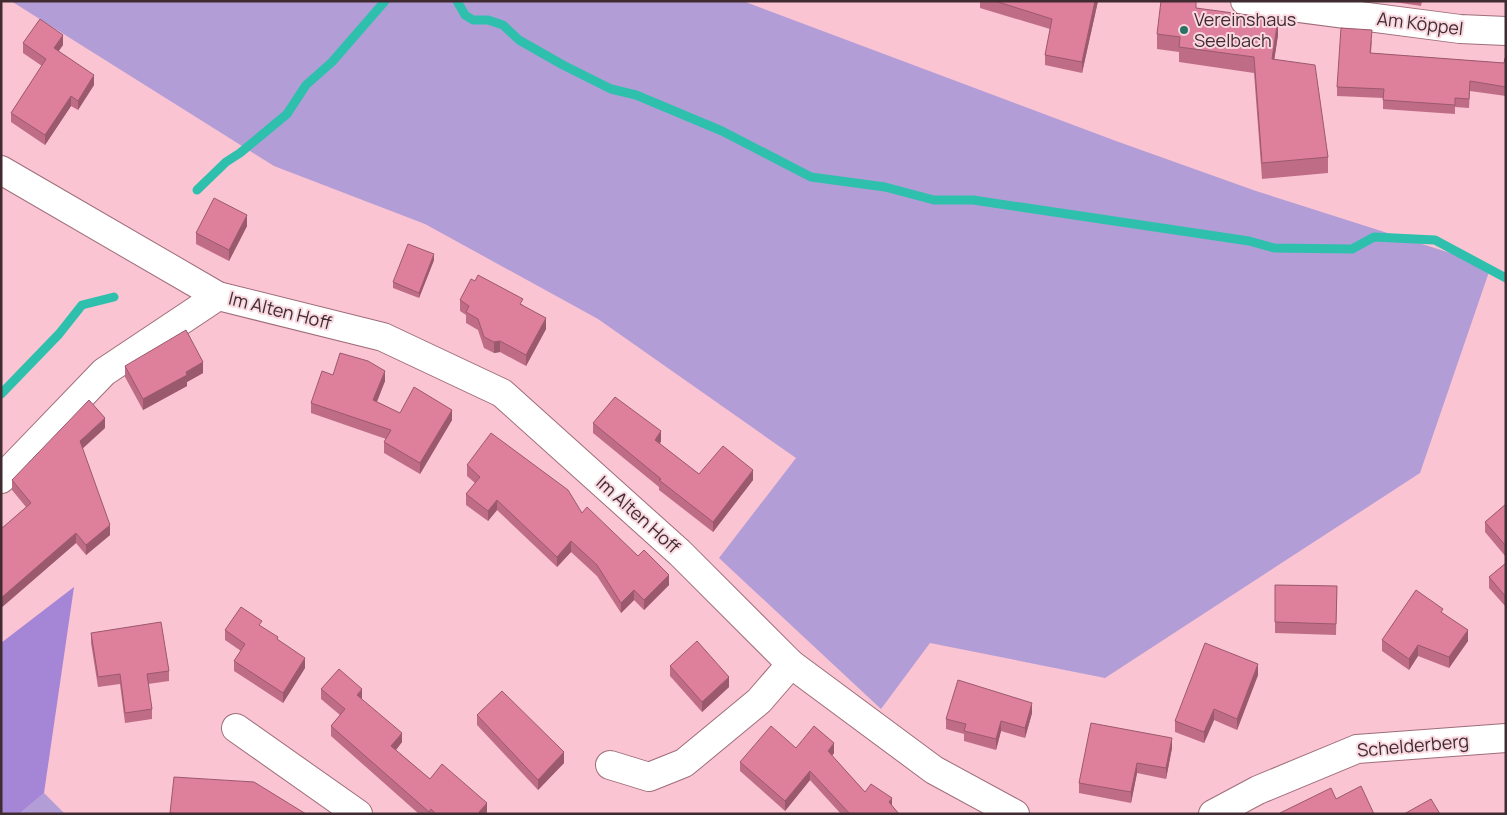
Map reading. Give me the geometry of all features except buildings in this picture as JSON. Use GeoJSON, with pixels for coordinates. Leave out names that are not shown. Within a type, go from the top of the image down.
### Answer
{"type":"FeatureCollection","features":[{"type":"Feature","properties":{"kind":"street","name":"Am Köppel"},"geometry":{"type":"LineString","coordinates":[[1245,1],[1460,29],[1506,31]]}},
{"type":"Feature","properties":{"kind":"street","name":"Im Alten Hoff"},"geometry":{"type":"LineString","coordinates":[[1,170],[218,296],[383,337],[502,392],[680,553],[791,664],[934,770],[1015,814]]}},
{"type":"Feature","properties":{"kind":"street","name":"Im Alten Hoff"},"geometry":{"type":"LineString","coordinates":[[1,479],[104,372],[218,296]]}},
{"type":"Feature","properties":{"kind":"street"},"geometry":{"type":"LineString","coordinates":[[610,765],[649,776],[684,763],[759,701],[791,664]]}},
{"type":"Feature","properties":{"kind":"street"},"geometry":{"type":"LineString","coordinates":[[236,728],[358,814]]}},
{"type":"Feature","properties":{"kind":"street","name":"Schelderberg"},"geometry":{"type":"LineString","coordinates":[[1213,814],[1258,790],[1357,749],[1506,738]]}},
{"type":"Feature","properties":{"kind":"shaded area"},"geometry":{"type":"Polygon","coordinates":[[[11,1],[743,1],[1116,141],[1256,191],[1491,266],[1420,473],[1105,678],[930,643],[881,709],[719,558],[796,458],[598,319],[425,224],[274,166],[11,1]]]}},
{"type":"Feature","properties":{"kind":"shaded area"},"geometry":{"type":"Polygon","coordinates":[[[74,587],[44,793],[19,814],[1,814],[1,643],[74,587]]]}},
{"type":"Feature","properties":{"kind":"shaded area"},"geometry":{"type":"Polygon","coordinates":[[[44,793],[65,814],[19,814],[44,793]]]}},
{"type":"Feature","properties":{"kind":"waterway"},"geometry":{"type":"LineString","coordinates":[[197,190],[226,162],[240,153],[287,114],[306,85],[332,62],[385,1]]}},
{"type":"Feature","properties":{"kind":"waterway"},"geometry":{"type":"LineString","coordinates":[[457,1],[465,15],[473,20],[488,20],[503,25],[519,40],[611,89],[636,95],[722,131],[811,177],[885,187],[934,200],[973,200],[1249,241],[1274,248],[1352,249],[1374,237],[1435,240],[1506,278]]}},
{"type":"Feature","properties":{"kind":"waterway"},"geometry":{"type":"LineString","coordinates":[[1,394],[59,334],[82,305],[114,297]]}},
{"type":"Feature","properties":{"kind":"place","name":"Vereinshaus Seelbach"},"geometry":{"type":"Point","coordinates":[1184,30]}}]}
